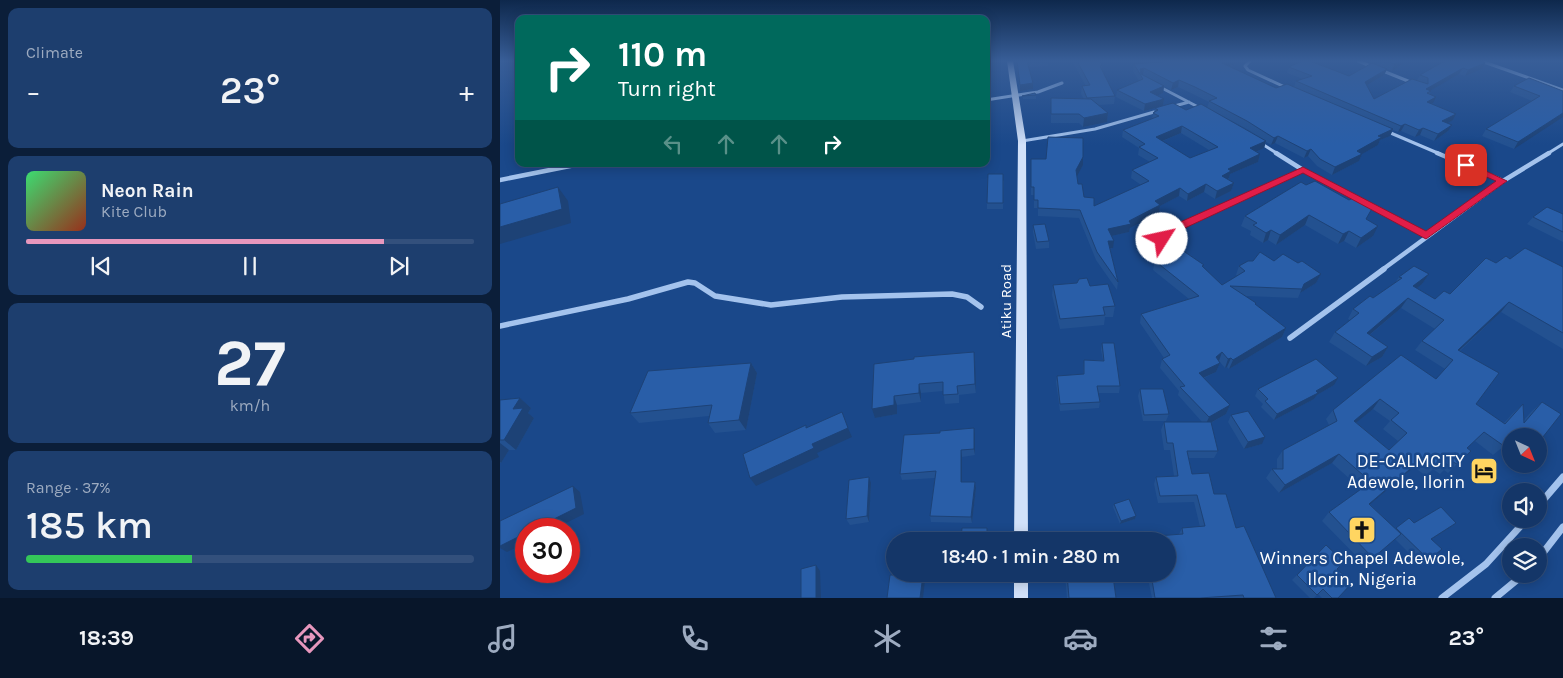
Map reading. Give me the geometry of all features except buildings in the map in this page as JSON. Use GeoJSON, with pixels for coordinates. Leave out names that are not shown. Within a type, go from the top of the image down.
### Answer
{"type":"FeatureCollection","features":[{"type":"Feature","properties":{"kind":"street","name":"Atiku Road"},"geometry":{"type":"LineString","coordinates":[[1015,89],[1022,141],[1021,532]]}},
{"type":"Feature","properties":{"kind":"street"},"geometry":{"type":"LineString","coordinates":[[990,99],[1038,92],[1046,89]]}},
{"type":"Feature","properties":{"kind":"street"},"geometry":{"type":"LineString","coordinates":[[1164,89],[1205,110]]}},
{"type":"Feature","properties":{"kind":"street"},"geometry":{"type":"LineString","coordinates":[[1022,141],[1094,129],[1190,102]]}},
{"type":"Feature","properties":{"kind":"street"},"geometry":{"type":"LineString","coordinates":[[1384,130],[1503,181]]}},
{"type":"Feature","properties":{"kind":"street"},"geometry":{"type":"LineString","coordinates":[[1251,136],[1303,170],[1426,236]]}},
{"type":"Feature","properties":{"kind":"street"},"geometry":{"type":"LineString","coordinates":[[1290,338],[1503,181],[1563,144]]}},
{"type":"Feature","properties":{"kind":"street"},"geometry":{"type":"LineString","coordinates":[[500,180],[565,167]]}},
{"type":"Feature","properties":{"kind":"street"},"geometry":{"type":"LineString","coordinates":[[1162,239],[1182,226],[1303,170]]}},
{"type":"Feature","properties":{"kind":"street"},"geometry":{"type":"LineString","coordinates":[[500,326],[628,299],[688,282],[695,283],[715,296],[771,305],[842,297],[952,294],[967,297],[981,307]]}},
{"type":"Feature","properties":{"kind":"street"},"geometry":{"type":"LineString","coordinates":[[1547,495],[1563,476]]}},
{"type":"Feature","properties":{"kind":"street"},"geometry":{"type":"LineString","coordinates":[[1547,548],[1563,527]]}},
{"type":"Feature","properties":{"kind":"street"},"geometry":{"type":"LineString","coordinates":[[1442,598],[1486,564],[1519,528]]}},
{"type":"Feature","properties":{"kind":"street"},"geometry":{"type":"LineString","coordinates":[[1021,582],[1021,598]]}},
{"type":"Feature","properties":{"kind":"street"},"geometry":{"type":"LineString","coordinates":[[1495,598],[1513,583]]}},
{"type":"Feature","properties":{"kind":"place","name":"DE-CALMCITY Adewole, Ilorin"},"geometry":{"type":"Point","coordinates":[1484,471]}},
{"type":"Feature","properties":{"kind":"place","name":"Winners Chapel Adewole, Ilorin, Nigeria"},"geometry":{"type":"Point","coordinates":[1362,530]}},
{"type":"Feature","properties":{"kind":"route"},"geometry":{"type":"LineString","coordinates":[[1162,239],[1182,226],[1303,170],[1426,236],[1503,181],[1466,165]]}}]}
